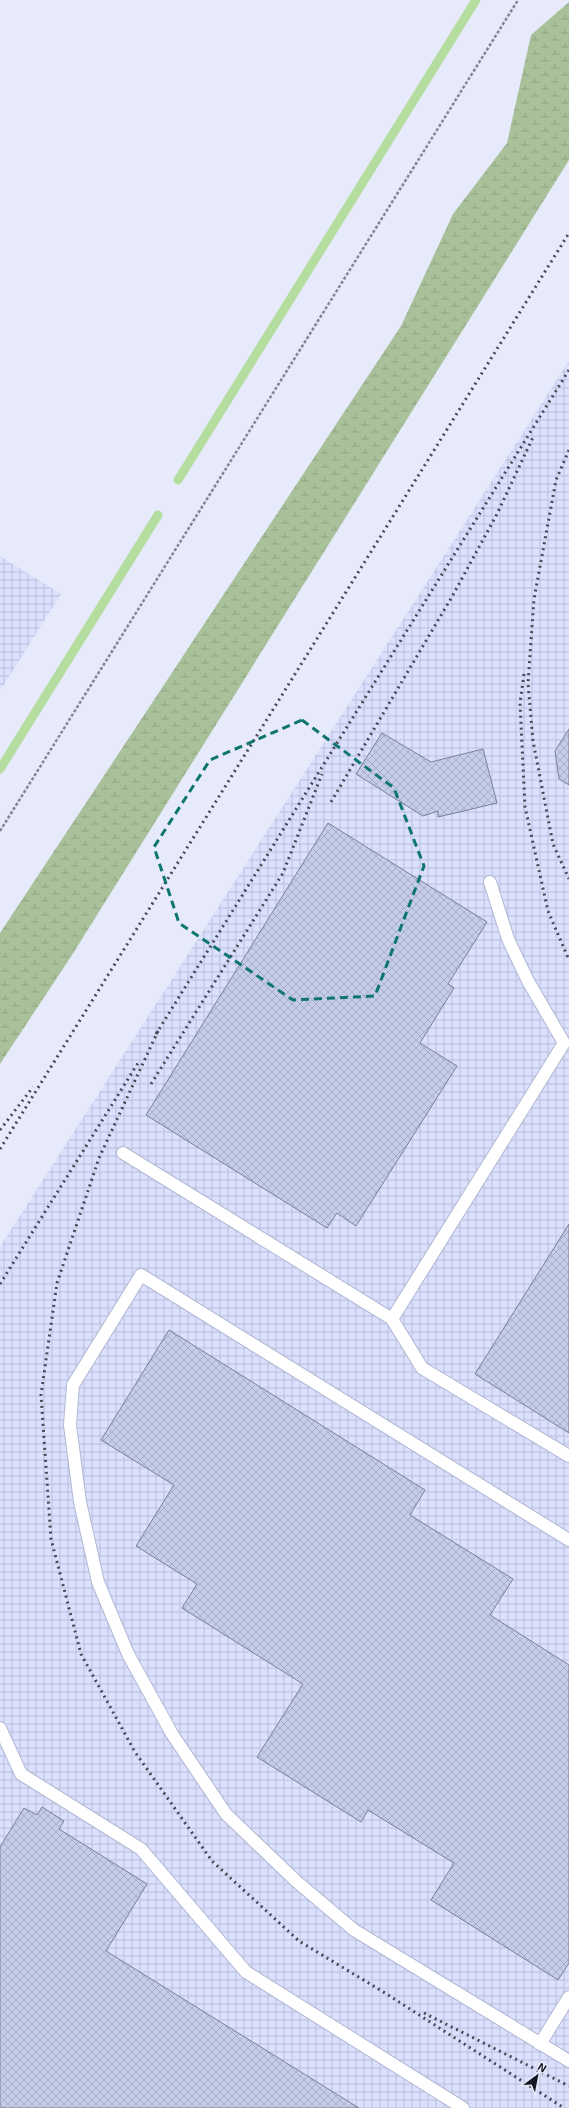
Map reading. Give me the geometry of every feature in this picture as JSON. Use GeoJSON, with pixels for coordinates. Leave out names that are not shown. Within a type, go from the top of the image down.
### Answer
{"type":"FeatureCollection","features":[{"type":"Feature","properties":{"kind":"lane"},"geometry":{"type":"LineString","coordinates":[[392,1319],[564,1043],[528,981],[508,939],[490,882]]}},
{"type":"Feature","properties":{"kind":"lane"},"geometry":{"type":"LineString","coordinates":[[123,1153],[392,1319],[422,1368],[569,1456]]}},
{"type":"Feature","properties":{"kind":"lane"},"geometry":{"type":"LineString","coordinates":[[569,1540],[141,1275],[73,1385],[70,1425],[80,1502],[98,1582],[128,1654],[165,1720],[226,1814],[296,1881],[354,1930],[569,2061]]}},
{"type":"Feature","properties":{"kind":"lane"},"geometry":{"type":"LineString","coordinates":[[0,1728],[21,1774],[141,1848],[246,1972],[463,2108]]}},
{"type":"Feature","properties":{"kind":"lane"},"geometry":{"type":"LineString","coordinates":[[540,2044],[569,1997]]}},
{"type":"Feature","properties":{"kind":"path"},"geometry":{"type":"LineString","coordinates":[[0,832],[518,0]]}},
{"type":"Feature","properties":{"kind":"highlighted area"},"geometry":{"type":"Polygon","coordinates":[[[302,720],[394,788],[424,866],[375,996],[293,1000],[179,923],[154,847],[210,760],[302,720]]]}},
{"type":"Feature","properties":{"kind":"shaded area"},"geometry":{"type":"Polygon","coordinates":[[[569,361],[569,2108],[0,2108],[0,1247],[569,361]]]}},
{"type":"Feature","properties":{"kind":"shaded area"},"geometry":{"type":"Polygon","coordinates":[[[0,556],[61,594],[0,691],[0,556]]]}},
{"type":"Feature","properties":{"kind":"green space"},"geometry":{"type":"Polygon","coordinates":[[[569,2],[569,160],[72,955],[0,1064],[0,933],[401,326],[453,214],[507,143],[531,35],[569,2]]]}},
{"type":"Feature","properties":{"kind":"building"},"geometry":{"type":"Polygon","coordinates":[[[569,729],[569,785],[559,779],[555,751],[569,729]]]}},
{"type":"Feature","properties":{"kind":"building"},"geometry":{"type":"Polygon","coordinates":[[[382,733],[431,762],[483,749],[497,803],[438,817],[438,811],[423,816],[356,774],[382,733]]]}},
{"type":"Feature","properties":{"kind":"building"},"geometry":{"type":"Polygon","coordinates":[[[328,823],[487,922],[448,984],[454,988],[420,1043],[457,1066],[356,1226],[337,1213],[327,1228],[146,1115],[328,823]]]}},
{"type":"Feature","properties":{"kind":"building"},"geometry":{"type":"Polygon","coordinates":[[[569,1224],[569,1433],[475,1374],[569,1224]]]}},
{"type":"Feature","properties":{"kind":"building"},"geometry":{"type":"Polygon","coordinates":[[[169,1330],[425,1490],[410,1515],[513,1579],[490,1615],[569,1665],[569,1963],[558,1980],[431,1900],[454,1863],[368,1810],[361,1822],[257,1757],[303,1684],[182,1608],[197,1584],[136,1546],[174,1485],[101,1440],[169,1330]]]}},
{"type":"Feature","properties":{"kind":"building"},"geometry":{"type":"Polygon","coordinates":[[[42,1807],[64,1821],[59,1829],[147,1884],[106,1951],[359,2108],[0,2108],[0,1847],[24,1808],[37,1815],[42,1807]]]}},
{"type":"Feature","properties":{"kind":"waterway"},"geometry":{"type":"LineString","coordinates":[[178,480],[476,0]]}},
{"type":"Feature","properties":{"kind":"waterway"},"geometry":{"type":"LineString","coordinates":[[0,769],[158,515]]}},
{"type":"Feature","properties":{"kind":"railway"},"geometry":{"type":"LineString","coordinates":[[0,1149],[569,233]]}},
{"type":"Feature","properties":{"kind":"railway"},"geometry":{"type":"LineString","coordinates":[[156,1034],[569,370]]}},
{"type":"Feature","properties":{"kind":"railway"},"geometry":{"type":"LineString","coordinates":[[331,802],[453,595],[497,514],[534,435]]}},
{"type":"Feature","properties":{"kind":"railway"},"geometry":{"type":"LineString","coordinates":[[569,450],[556,480],[534,599],[528,683],[533,741],[553,844],[569,879]]}},
{"type":"Feature","properties":{"kind":"railway"},"geometry":{"type":"LineString","coordinates":[[524,674],[520,703],[525,807],[548,911],[569,960]]}},
{"type":"Feature","properties":{"kind":"railway"},"geometry":{"type":"LineString","coordinates":[[151,1084],[283,873],[322,774]]}},
{"type":"Feature","properties":{"kind":"railway"},"geometry":{"type":"LineString","coordinates":[[158,1031],[99,1158],[57,1283],[41,1395],[51,1539],[81,1654],[135,1752],[212,1861],[299,1941],[385,1993],[564,2108]]}},
{"type":"Feature","properties":{"kind":"railway"},"geometry":{"type":"LineString","coordinates":[[0,1284],[138,1063]]}},
{"type":"Feature","properties":{"kind":"railway"},"geometry":{"type":"LineString","coordinates":[[0,1130],[33,1087]]}},
{"type":"Feature","properties":{"kind":"railway"},"geometry":{"type":"LineString","coordinates":[[424,2013],[569,2086]]}}]}
